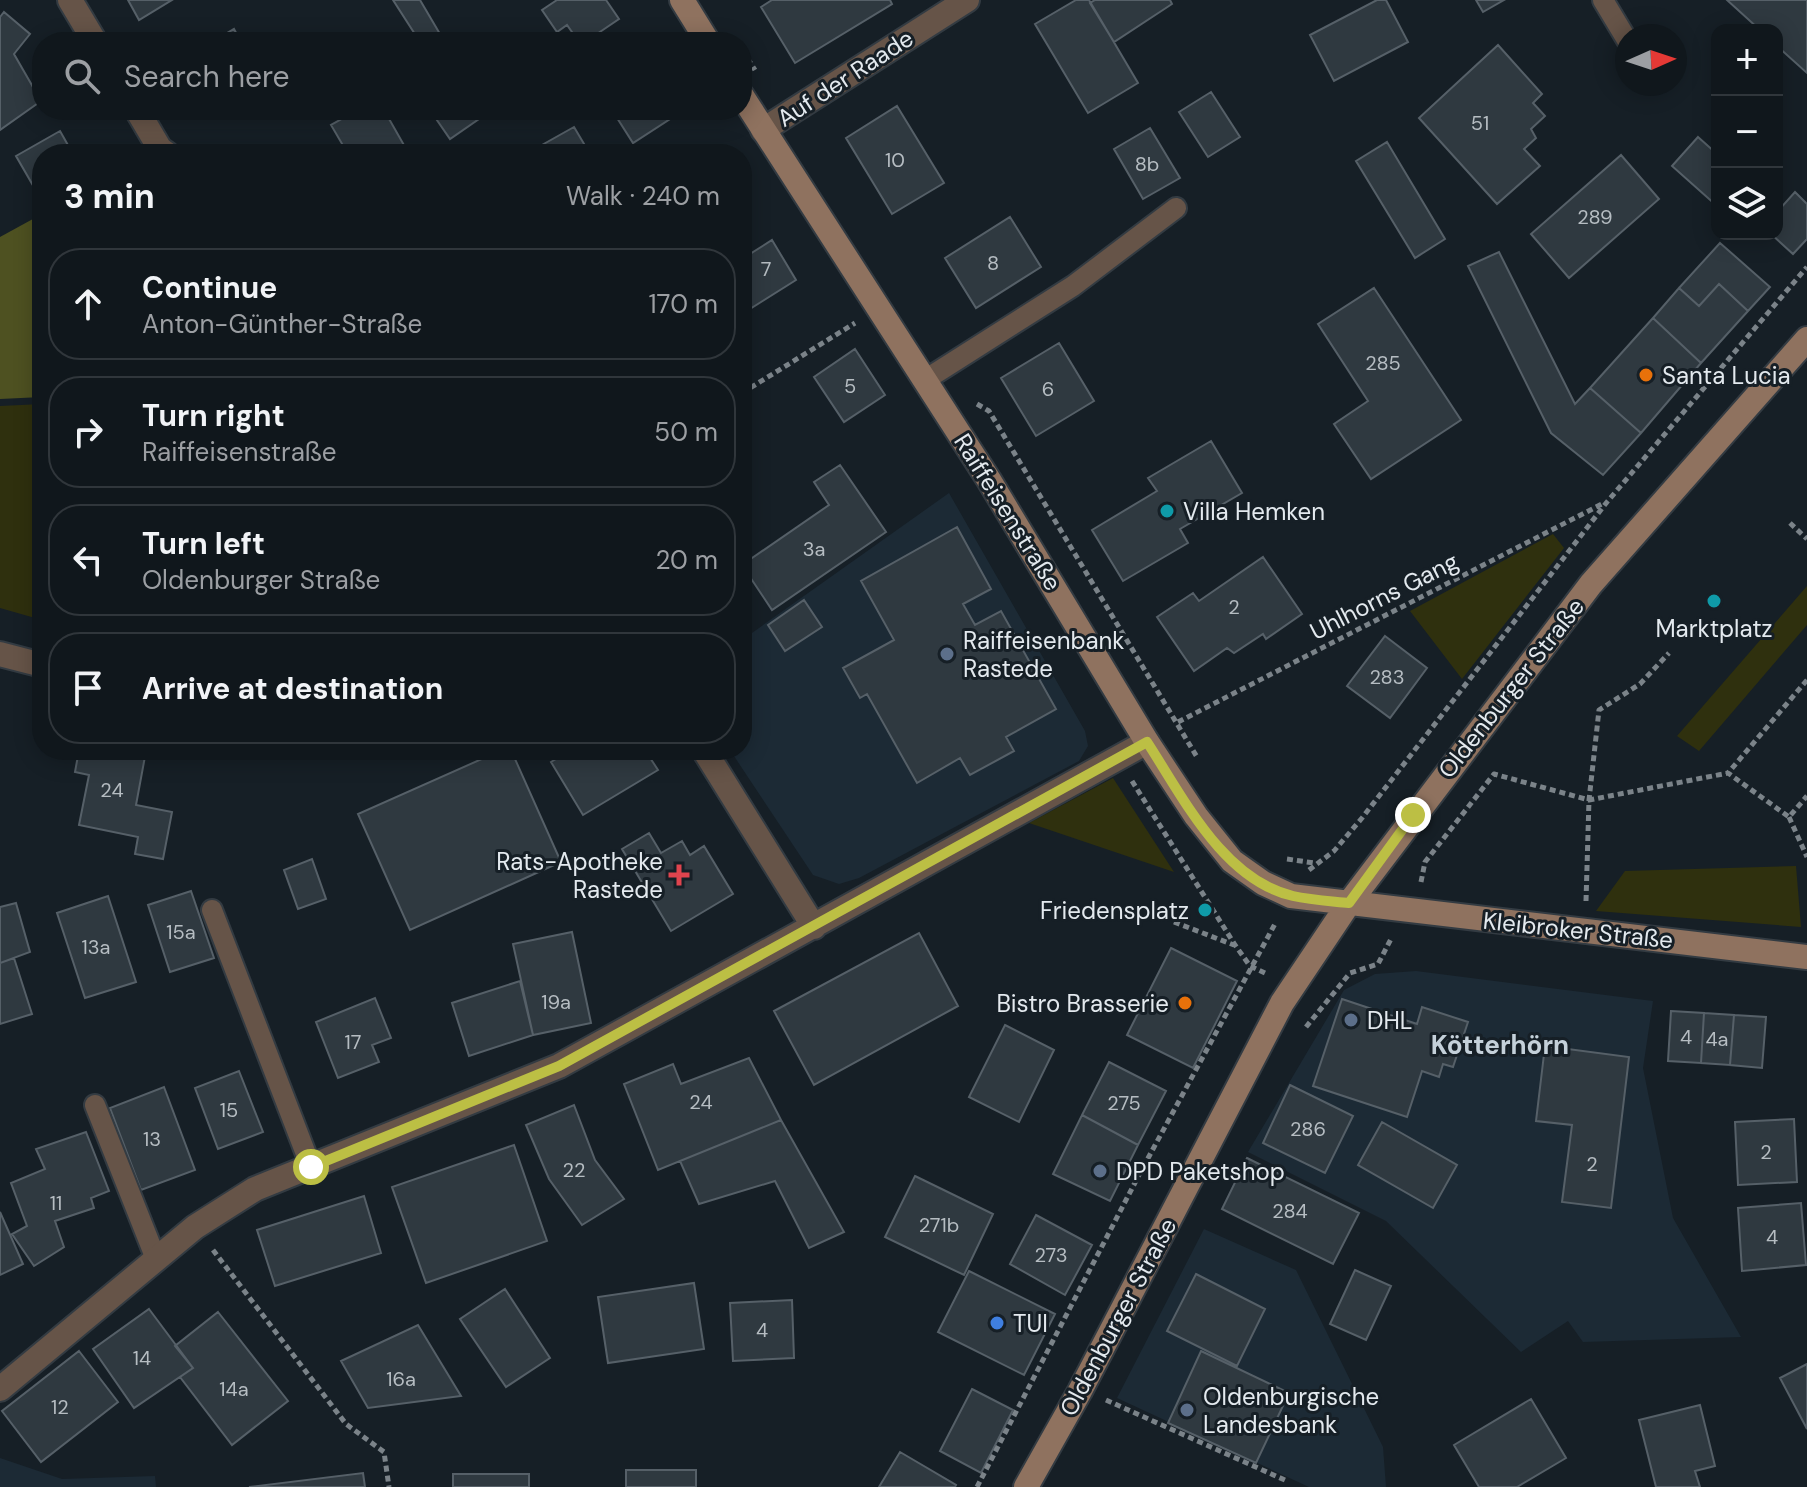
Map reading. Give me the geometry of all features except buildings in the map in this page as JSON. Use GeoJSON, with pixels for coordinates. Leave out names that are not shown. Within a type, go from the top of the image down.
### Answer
{"type":"FeatureCollection","features":[{"type":"Feature","properties":{"kind":"street"},"geometry":{"type":"LineString","coordinates":[[70,0],[89,32]]}},
{"type":"Feature","properties":{"kind":"street"},"geometry":{"type":"LineString","coordinates":[[682,0],[702,32]]}},
{"type":"Feature","properties":{"kind":"street","name":"Auf der Raade"},"geometry":{"type":"LineString","coordinates":[[763,130],[967,0]]}},
{"type":"Feature","properties":{"kind":"street","name":"Raiffeisenstraße"},"geometry":{"type":"LineString","coordinates":[[752,112],[925,380],[1147,742],[1196,816],[1232,861],[1263,883],[1291,896],[1349,903]]}},
{"type":"Feature","properties":{"kind":"street"},"geometry":{"type":"LineString","coordinates":[[143,120],[157,144]]}},
{"type":"Feature","properties":{"kind":"street","name":"Oldenburger Straße"},"geometry":{"type":"LineString","coordinates":[[1026,1487],[1071,1408],[1282,1003],[1349,903],[1591,584],[1807,339]]}},
{"type":"Feature","properties":{"kind":"street"},"geometry":{"type":"LineString","coordinates":[[0,654],[32,662]]}},
{"type":"Feature","properties":{"kind":"street"},"geometry":{"type":"LineString","coordinates":[[0,1389],[195,1227],[255,1189],[559,1066],[1147,742]]}},
{"type":"Feature","properties":{"kind":"street"},"geometry":{"type":"LineString","coordinates":[[710,760],[814,927]]}},
{"type":"Feature","properties":{"kind":"street","name":"Kleibroker Straße"},"geometry":{"type":"LineString","coordinates":[[1349,903],[1807,957]]}},
{"type":"Feature","properties":{"kind":"lane"},"geometry":{"type":"LineString","coordinates":[[1603,0],[1617,24]]}},
{"type":"Feature","properties":{"kind":"lane"},"geometry":{"type":"LineString","coordinates":[[925,380],[1073,286],[1176,208]]}},
{"type":"Feature","properties":{"kind":"lane"},"geometry":{"type":"LineString","coordinates":[[212,910],[311,1167]]}},
{"type":"Feature","properties":{"kind":"lane"},"geometry":{"type":"LineString","coordinates":[[95,1105],[129,1198],[156,1259]]}},
{"type":"Feature","properties":{"kind":"path"},"geometry":{"type":"LineString","coordinates":[[1314,863],[1334,851],[1362,818],[1607,502],[1807,267]]}},
{"type":"Feature","properties":{"kind":"path"},"geometry":{"type":"LineString","coordinates":[[752,387],[859,320]]}},
{"type":"Feature","properties":{"kind":"path","name":"Uhlhorns Gang"},"geometry":{"type":"LineString","coordinates":[[1178,722],[1607,502]]}},
{"type":"Feature","properties":{"kind":"path"},"geometry":{"type":"LineString","coordinates":[[1790,523],[1807,539]]}},
{"type":"Feature","properties":{"kind":"path"},"geometry":{"type":"LineString","coordinates":[[1585,915],[1589,800],[1599,710],[1640,684],[1669,653]]}},
{"type":"Feature","properties":{"kind":"path"},"geometry":{"type":"LineString","coordinates":[[1422,881],[1425,862],[1494,774],[1589,800],[1728,773],[1807,680]]}},
{"type":"Feature","properties":{"kind":"path"},"geometry":{"type":"LineString","coordinates":[[1728,773],[1789,817],[1807,857]]}},
{"type":"Feature","properties":{"kind":"path"},"geometry":{"type":"LineString","coordinates":[[1789,817],[1807,796]]}},
{"type":"Feature","properties":{"kind":"path"},"geometry":{"type":"LineString","coordinates":[[977,1487],[1250,966],[1291,896]]}},
{"type":"Feature","properties":{"kind":"path"},"geometry":{"type":"LineString","coordinates":[[1174,922],[1235,945],[1250,966]]}},
{"type":"Feature","properties":{"kind":"path"},"geometry":{"type":"LineString","coordinates":[[1325,1004],[1350,973],[1378,964]]}},
{"type":"Feature","properties":{"kind":"path"},"geometry":{"type":"LineString","coordinates":[[195,1227],[346,1424],[384,1452],[389,1487]]}},
{"type":"Feature","properties":{"kind":"path"},"geometry":{"type":"LineString","coordinates":[[1106,1400],[1287,1481]]}},
{"type":"Feature","properties":{"kind":"shaded area"},"geometry":{"type":"Polygon","coordinates":[[[32,404],[32,617],[0,608],[0,406],[32,404]]]}},
{"type":"Feature","properties":{"kind":"shaded area"},"geometry":{"type":"Polygon","coordinates":[[[949,493],[1085,731],[1088,746],[1079,761],[859,878],[839,884],[813,875],[737,760],[752,760],[752,633],[949,493]]]}},
{"type":"Feature","properties":{"kind":"shaded area"},"geometry":{"type":"Polygon","coordinates":[[[1553,534],[1564,548],[1462,679],[1410,611],[1553,534]]]}},
{"type":"Feature","properties":{"kind":"shaded area"},"geometry":{"type":"Polygon","coordinates":[[[1807,586],[1807,625],[1699,751],[1677,736],[1807,586]]]}},
{"type":"Feature","properties":{"kind":"shaded area"},"geometry":{"type":"Polygon","coordinates":[[[1113,778],[1174,872],[1029,823],[1113,778]]]}},
{"type":"Feature","properties":{"kind":"shaded area"},"geometry":{"type":"Polygon","coordinates":[[[1796,866],[1801,927],[1596,911],[1625,871],[1796,866]]]}},
{"type":"Feature","properties":{"kind":"shaded area"},"geometry":{"type":"Polygon","coordinates":[[[1416,971],[1653,1001],[1643,1068],[1673,1218],[1741,1337],[1583,1342],[1568,1321],[1521,1352],[1386,1221],[1248,1152],[1344,990],[1375,974],[1416,971]]]}},
{"type":"Feature","properties":{"kind":"shaded area"},"geometry":{"type":"Polygon","coordinates":[[[1204,1229],[1296,1270],[1383,1447],[1386,1487],[1309,1487],[1117,1398],[1204,1229]]]}},
{"type":"Feature","properties":{"kind":"shaded area"},"geometry":{"type":"Polygon","coordinates":[[[0,1458],[62,1479],[155,1476],[156,1487],[0,1487],[0,1458]]]}},
{"type":"Feature","properties":{"kind":"green space"},"geometry":{"type":"Polygon","coordinates":[[[32,219],[32,397],[0,399],[0,237],[32,219]]]}},
{"type":"Feature","properties":{"kind":"place","name":"Santa Lucia"},"geometry":{"type":"Point","coordinates":[1646,375]}},
{"type":"Feature","properties":{"kind":"place","name":"Villa Hemken"},"geometry":{"type":"Point","coordinates":[1167,511]}},
{"type":"Feature","properties":{"kind":"place","name":"Marktplatz"},"geometry":{"type":"Point","coordinates":[1714,601]}},
{"type":"Feature","properties":{"kind":"place","name":"Raiffeisenbank Rastede"},"geometry":{"type":"Point","coordinates":[947,654]}},
{"type":"Feature","properties":{"kind":"place","name":"Rats-Apotheke Rastede"},"geometry":{"type":"Point","coordinates":[679,875]}},
{"type":"Feature","properties":{"kind":"place","name":"Friedensplatz"},"geometry":{"type":"Point","coordinates":[1205,910]}},
{"type":"Feature","properties":{"kind":"place","name":"Bistro Brasserie"},"geometry":{"type":"Point","coordinates":[1185,1003]}},
{"type":"Feature","properties":{"kind":"place","name":"DHL"},"geometry":{"type":"Point","coordinates":[1351,1020]}},
{"type":"Feature","properties":{"kind":"place","name":"DPD Paketshop"},"geometry":{"type":"Point","coordinates":[1100,1171]}},
{"type":"Feature","properties":{"kind":"place","name":"TUI"},"geometry":{"type":"Point","coordinates":[997,1323]}},
{"type":"Feature","properties":{"kind":"place","name":"Oldenburgische Landesbank"},"geometry":{"type":"Point","coordinates":[1187,1410]}},
{"type":"Feature","properties":{"kind":"district","name":"Kötterhörn"},"geometry":{"type":"Point","coordinates":[1500,1045]}},
{"type":"Feature","properties":{"kind":"route"},"geometry":{"type":"LineString","coordinates":[[311,1167],[559,1066],[1147,742],[1196,816],[1232,861],[1263,883],[1291,896],[1349,903],[1413,815]]}}]}
